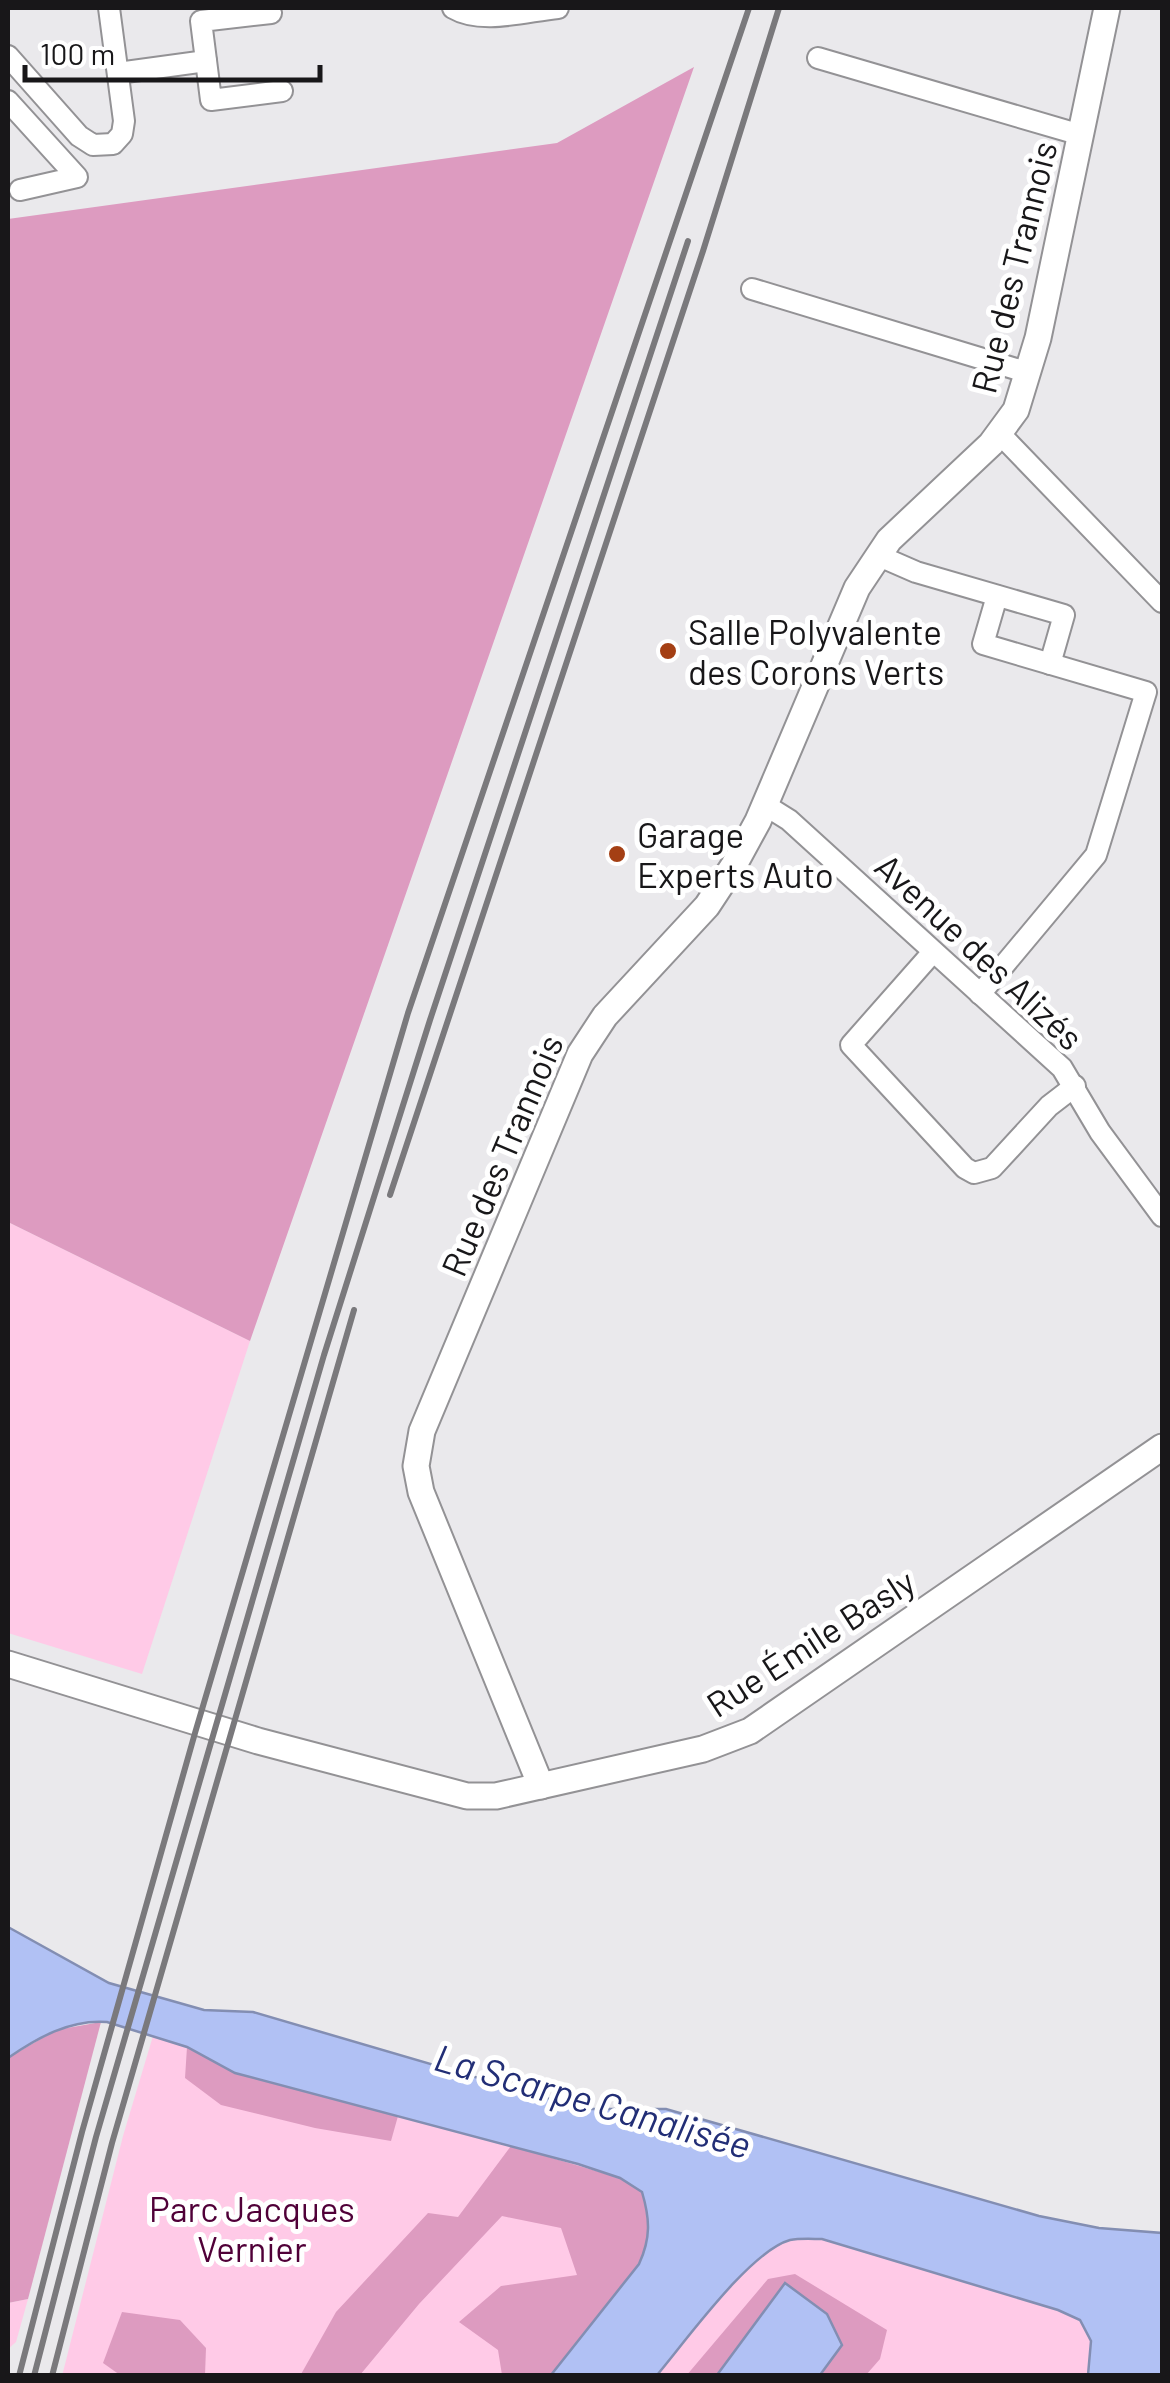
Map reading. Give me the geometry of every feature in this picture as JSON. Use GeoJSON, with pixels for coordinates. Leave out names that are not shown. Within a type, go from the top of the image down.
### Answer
{"type":"FeatureCollection","features":[{"type":"Feature","properties":{"kind":"street"},"geometry":{"type":"LineString","coordinates":[[8,56],[79,136],[99,146],[113,144],[124,129],[109,8]]}},
{"type":"Feature","properties":{"kind":"street"},"geometry":{"type":"LineString","coordinates":[[453,8],[480,16],[558,8]]}},
{"type":"Feature","properties":{"kind":"street","name":"Rue des Trannois"},"geometry":{"type":"LineString","coordinates":[[541,1786],[421,1492],[416,1466],[426,1417],[580,1054],[605,1016],[707,906],[744,849],[876,555],[898,529],[1000,434],[1016,410],[1029,373],[1108,8]]}},
{"type":"Feature","properties":{"kind":"street"},"geometry":{"type":"LineString","coordinates":[[270,13],[202,22],[211,100],[282,91]]}},
{"type":"Feature","properties":{"kind":"street"},"geometry":{"type":"LineString","coordinates":[[818,58],[1081,135]]}},
{"type":"Feature","properties":{"kind":"street"},"geometry":{"type":"LineString","coordinates":[[118,73],[206,61]]}},
{"type":"Feature","properties":{"kind":"street"},"geometry":{"type":"LineString","coordinates":[[8,101],[77,177],[20,190]]}},
{"type":"Feature","properties":{"kind":"street"},"geometry":{"type":"LineString","coordinates":[[752,289],[1029,373]]}},
{"type":"Feature","properties":{"kind":"street"},"geometry":{"type":"LineString","coordinates":[[1000,434],[1162,602]]}},
{"type":"Feature","properties":{"kind":"street"},"geometry":{"type":"LineString","coordinates":[[876,555],[916,572],[1064,616],[1050,664]]}},
{"type":"Feature","properties":{"kind":"street"},"geometry":{"type":"LineString","coordinates":[[980,994],[1096,855],[1146,692],[983,644],[997,596]]}},
{"type":"Feature","properties":{"kind":"street","name":"Avenue des Alizés"},"geometry":{"type":"LineString","coordinates":[[765,805],[789,820],[1062,1068],[1100,1132],[1162,1216]]}},
{"type":"Feature","properties":{"kind":"street"},"geometry":{"type":"LineString","coordinates":[[934,952],[850,1046],[965,1168],[974,1174],[992,1168],[1049,1106],[1075,1086]]}},
{"type":"Feature","properties":{"kind":"street","name":"Rue Émile Basly"},"geometry":{"type":"LineString","coordinates":[[8,1664],[280,1747],[468,1796],[496,1796],[703,1749],[750,1731],[1162,1447]]}},
{"type":"Feature","properties":{"kind":"green space"},"geometry":{"type":"Polygon","coordinates":[[[8,1222],[250,1341],[142,1674],[8,1633],[8,1222]]]}},
{"type":"Feature","properties":{"kind":"green space","name":"Parc Jacques Vernier"},"geometry":{"type":"Polygon","coordinates":[[[153,2036],[187,2047],[235,2073],[578,2164],[1058,2310],[1080,2320],[1162,2335],[1162,2376],[62,2376],[123,2136],[153,2036]]]}},
{"type":"Feature","properties":{"kind":"green space"},"geometry":{"type":"Polygon","coordinates":[[[28,2299],[16,2342],[8,2349],[8,2303],[28,2299]]]}},
{"type":"Feature","properties":{"kind":"shaded area"},"geometry":{"type":"Polygon","coordinates":[[[694,67],[250,1341],[8,1222],[8,219],[557,143],[694,67]]]}},
{"type":"Feature","properties":{"kind":"shaded area"},"geometry":{"type":"Polygon","coordinates":[[[101,2022],[28,2299],[8,2303],[8,2058],[56,2030],[101,2022]]]}},
{"type":"Feature","properties":{"kind":"shaded area"},"geometry":{"type":"Polygon","coordinates":[[[187,2047],[235,2073],[398,2116],[391,2141],[315,2128],[221,2105],[185,2078],[187,2047]]]}},
{"type":"Feature","properties":{"kind":"shaded area"},"geometry":{"type":"Polygon","coordinates":[[[511,2146],[620,2178],[642,2192],[647,2211],[647,2237],[639,2264],[551,2375],[502,2375],[498,2350],[459,2322],[501,2286],[577,2275],[561,2228],[502,2216],[419,2304],[360,2375],[300,2376],[336,2312],[428,2213],[458,2217],[511,2146]]]}},
{"type":"Feature","properties":{"kind":"shaded area"},"geometry":{"type":"Polygon","coordinates":[[[795,2274],[887,2330],[880,2359],[866,2375],[820,2375],[842,2345],[785,2283],[717,2375],[686,2376],[768,2279],[795,2274]]]}},
{"type":"Feature","properties":{"kind":"shaded area"},"geometry":{"type":"Polygon","coordinates":[[[122,2312],[180,2320],[206,2348],[205,2375],[120,2375],[103,2363],[122,2312]]]}},
{"type":"Feature","properties":{"kind":"water"},"geometry":{"type":"Polygon","coordinates":[[[8,1927],[109,1983],[204,2010],[253,2012],[584,2109],[666,2109],[1039,2216],[1099,2228],[1162,2233],[1162,2375],[1088,2375],[1091,2341],[1080,2320],[822,2239],[806,2239],[790,2240],[756,2261],[719,2299],[657,2375],[551,2375],[639,2264],[648,2228],[642,2192],[620,2178],[578,2164],[235,2073],[187,2047],[107,2022],[67,2027],[8,2058],[8,1927]]]}},
{"type":"Feature","properties":{"kind":"water"},"geometry":{"type":"Polygon","coordinates":[[[785,2283],[827,2314],[842,2345],[820,2375],[717,2375],[785,2283]]]}},
{"type":"Feature","properties":{"kind":"railway"},"geometry":{"type":"LineString","coordinates":[[19,2376],[82,2132],[195,1733],[408,1013],[749,8]]}},
{"type":"Feature","properties":{"kind":"railway"},"geometry":{"type":"LineString","coordinates":[[390,1195],[703,251],[779,8]]}},
{"type":"Feature","properties":{"kind":"railway"},"geometry":{"type":"LineString","coordinates":[[34,2376],[96,2137],[324,1355],[430,1020],[688,241]]}},
{"type":"Feature","properties":{"kind":"railway"},"geometry":{"type":"LineString","coordinates":[[52,2376],[112,2143],[354,1310]]}},
{"type":"Feature","properties":{"kind":"place","name":"Salle Polyvalente des Corons Verts"},"geometry":{"type":"Point","coordinates":[668,651]}},
{"type":"Feature","properties":{"kind":"place","name":"Garage Experts Auto"},"geometry":{"type":"Point","coordinates":[617,854]}},
{"type":"Feature","properties":{"kind":"water label","name":"La Scarpe Canalisée"},"geometry":{"type":"Point","coordinates":[593,2100]}}]}
